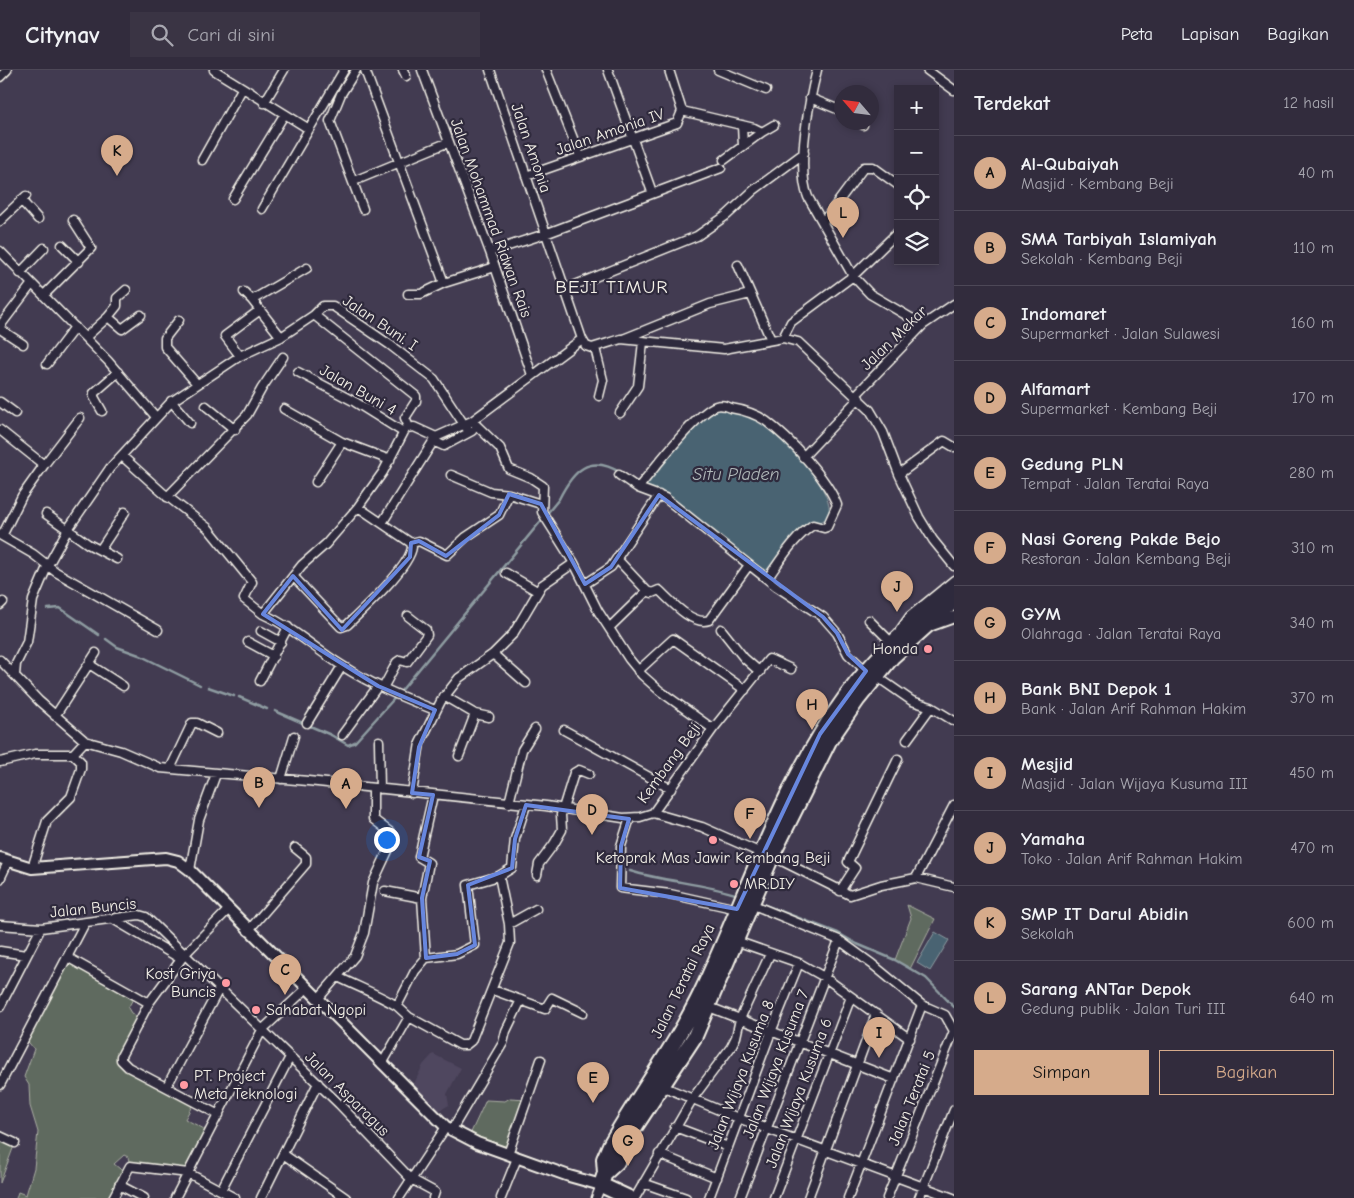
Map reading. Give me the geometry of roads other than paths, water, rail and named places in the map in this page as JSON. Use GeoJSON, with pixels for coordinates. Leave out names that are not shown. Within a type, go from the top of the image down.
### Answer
{"type":"FeatureCollection","features":[{"type":"Feature","properties":{"kind":"highway"},"geometry":{"type":"LineString","coordinates":[[871,673],[895,640],[954,588]]}},
{"type":"Feature","properties":{"kind":"highway"},"geometry":{"type":"LineString","coordinates":[[871,673],[954,601]]}},
{"type":"Feature","properties":{"kind":"highway","name":"Jalan Teratai Raya"},"geometry":{"type":"LineString","coordinates":[[601,1185],[604,1160],[610,1145],[682,1030],[730,939],[820,734],[871,673]]}},
{"type":"Feature","properties":{"kind":"highway","name":"Jalan Teratai Raya"},"geometry":{"type":"LineString","coordinates":[[601,1185],[617,1162],[631,1133],[695,1036],[709,1007],[730,939]]}},
{"type":"Feature","properties":{"kind":"highway"},"geometry":{"type":"LineString","coordinates":[[601,1185],[629,1198]]}},
{"type":"Feature","properties":{"kind":"street"},"geometry":{"type":"LineString","coordinates":[[0,77],[7,70]]}},
{"type":"Feature","properties":{"kind":"street"},"geometry":{"type":"LineString","coordinates":[[214,70],[264,103],[309,129]]}},
{"type":"Feature","properties":{"kind":"street"},"geometry":{"type":"LineString","coordinates":[[264,103],[284,70]]}},
{"type":"Feature","properties":{"kind":"street"},"geometry":{"type":"LineString","coordinates":[[262,209],[344,70]]}},
{"type":"Feature","properties":{"kind":"street"},"geometry":{"type":"LineString","coordinates":[[356,70],[341,94],[330,121],[363,209]]}},
{"type":"Feature","properties":{"kind":"street"},"geometry":{"type":"LineString","coordinates":[[365,70],[444,283]]}},
{"type":"Feature","properties":{"kind":"street","name":"Jalan Mohammad Ridwan Rais"},"geometry":{"type":"LineString","coordinates":[[422,70],[490,252],[532,375]]}},
{"type":"Feature","properties":{"kind":"street","name":"Jalan Amonia"},"geometry":{"type":"LineString","coordinates":[[490,70],[582,339]]}},
{"type":"Feature","properties":{"kind":"street"},"geometry":{"type":"LineString","coordinates":[[546,70],[580,156]]}},
{"type":"Feature","properties":{"kind":"street"},"geometry":{"type":"LineString","coordinates":[[608,70],[652,192]]}},
{"type":"Feature","properties":{"kind":"street","name":"Jalan Amonia IV"},"geometry":{"type":"LineString","coordinates":[[526,176],[677,123],[682,111],[669,70]]}},
{"type":"Feature","properties":{"kind":"street"},"geometry":{"type":"LineString","coordinates":[[718,70],[766,90]]}},
{"type":"Feature","properties":{"kind":"street"},"geometry":{"type":"LineString","coordinates":[[817,70],[810,98],[804,153],[804,188],[853,276],[870,294],[923,325]]}},
{"type":"Feature","properties":{"kind":"street"},"geometry":{"type":"LineString","coordinates":[[927,70],[954,90]]}},
{"type":"Feature","properties":{"kind":"street"},"geometry":{"type":"LineString","coordinates":[[202,160],[242,89]]}},
{"type":"Feature","properties":{"kind":"street"},"geometry":{"type":"LineString","coordinates":[[810,98],[834,108]]}},
{"type":"Feature","properties":{"kind":"street"},"geometry":{"type":"LineString","coordinates":[[682,111],[742,125],[762,132]]}},
{"type":"Feature","properties":{"kind":"street"},"geometry":{"type":"LineString","coordinates":[[234,200],[284,115]]}},
{"type":"Feature","properties":{"kind":"street"},"geometry":{"type":"LineString","coordinates":[[742,125],[743,146]]}},
{"type":"Feature","properties":{"kind":"street"},"geometry":{"type":"LineString","coordinates":[[490,252],[545,234],[722,164],[743,146],[774,125]]}},
{"type":"Feature","properties":{"kind":"street"},"geometry":{"type":"LineString","coordinates":[[354,181],[449,142]]}},
{"type":"Feature","properties":{"kind":"street"},"geometry":{"type":"LineString","coordinates":[[565,288],[697,236],[727,215],[754,190],[804,153]]}},
{"type":"Feature","properties":{"kind":"street"},"geometry":{"type":"LineString","coordinates":[[823,222],[864,167],[873,167],[894,182]]}},
{"type":"Feature","properties":{"kind":"street"},"geometry":{"type":"LineString","coordinates":[[0,221],[24,198],[38,219]]}},
{"type":"Feature","properties":{"kind":"street"},"geometry":{"type":"LineString","coordinates":[[44,295],[91,248],[73,220]]}},
{"type":"Feature","properties":{"kind":"street"},"geometry":{"type":"LineString","coordinates":[[783,338],[791,322],[853,276],[894,236]]}},
{"type":"Feature","properties":{"kind":"street"},"geometry":{"type":"LineString","coordinates":[[62,245],[79,262]]}},
{"type":"Feature","properties":{"kind":"street"},"geometry":{"type":"LineString","coordinates":[[20,273],[44,248]]}},
{"type":"Feature","properties":{"kind":"street"},"geometry":{"type":"LineString","coordinates":[[0,251],[31,285],[44,295],[86,337],[156,417]]}},
{"type":"Feature","properties":{"kind":"street"},"geometry":{"type":"LineString","coordinates":[[738,265],[771,340]]}},
{"type":"Feature","properties":{"kind":"street"},"geometry":{"type":"LineString","coordinates":[[408,294],[421,294],[444,283],[495,267]]}},
{"type":"Feature","properties":{"kind":"street"},"geometry":{"type":"LineString","coordinates":[[252,300],[307,268]]}},
{"type":"Feature","properties":{"kind":"street"},"geometry":{"type":"LineString","coordinates":[[23,344],[0,328],[31,285]]}},
{"type":"Feature","properties":{"kind":"street"},"geometry":{"type":"LineString","coordinates":[[86,337],[108,317],[117,306],[118,298],[126,290]]}},
{"type":"Feature","properties":{"kind":"street"},"geometry":{"type":"LineString","coordinates":[[244,292],[281,337]]}},
{"type":"Feature","properties":{"kind":"street"},"geometry":{"type":"LineString","coordinates":[[382,523],[435,439],[471,424],[532,375],[582,339],[586,346],[595,348],[710,304],[750,294]]}},
{"type":"Feature","properties":{"kind":"street","name":"Jalan Mekar"},"geometry":{"type":"LineString","coordinates":[[803,457],[923,325],[954,304]]}},
{"type":"Feature","properties":{"kind":"street","name":"Jalan Buni. I"},"geometry":{"type":"LineString","coordinates":[[15,675],[16,664],[27,642],[32,605],[47,567],[68,529],[110,468],[171,401],[240,356],[281,337],[314,315],[323,306],[333,306],[390,345],[438,383],[471,424],[469,432],[444,446],[435,439]]}},
{"type":"Feature","properties":{"kind":"street"},"geometry":{"type":"LineString","coordinates":[[240,356],[225,336],[260,310]]}},
{"type":"Feature","properties":{"kind":"street"},"geometry":{"type":"LineString","coordinates":[[108,317],[122,329],[141,315]]}},
{"type":"Feature","properties":{"kind":"street"},"geometry":{"type":"LineString","coordinates":[[263,614],[293,576],[358,507],[390,460],[406,429],[405,418],[416,401],[416,396],[314,315]]}},
{"type":"Feature","properties":{"kind":"street"},"geometry":{"type":"LineString","coordinates":[[179,320],[165,338],[165,347],[197,384]]}},
{"type":"Feature","properties":{"kind":"street"},"geometry":{"type":"LineString","coordinates":[[47,364],[75,327]]}},
{"type":"Feature","properties":{"kind":"street"},"geometry":{"type":"LineString","coordinates":[[621,339],[724,349],[783,338],[803,346],[870,410],[883,432],[898,474],[929,534],[954,566]]}},
{"type":"Feature","properties":{"kind":"street"},"geometry":{"type":"LineString","coordinates":[[620,413],[638,386],[643,342]]}},
{"type":"Feature","properties":{"kind":"street"},"geometry":{"type":"LineString","coordinates":[[595,348],[602,380],[598,396]]}},
{"type":"Feature","properties":{"kind":"street"},"geometry":{"type":"LineString","coordinates":[[167,496],[234,430],[251,410],[262,388],[283,357]]}},
{"type":"Feature","properties":{"kind":"street"},"geometry":{"type":"LineString","coordinates":[[102,412],[94,398],[94,393],[118,372]]}},
{"type":"Feature","properties":{"kind":"street","name":"Jalan Buni 4"},"geometry":{"type":"LineString","coordinates":[[298,372],[406,429],[435,439]]}},
{"type":"Feature","properties":{"kind":"street"},"geometry":{"type":"LineString","coordinates":[[171,401],[190,423]]}},
{"type":"Feature","properties":{"kind":"street"},"geometry":{"type":"LineString","coordinates":[[0,402],[15,413]]}},
{"type":"Feature","properties":{"kind":"street"},"geometry":{"type":"LineString","coordinates":[[639,487],[706,411],[720,405],[741,410],[766,422],[803,457],[826,485],[837,507],[827,527],[813,525],[805,531],[767,579]]}},
{"type":"Feature","properties":{"kind":"street"},"geometry":{"type":"LineString","coordinates":[[206,406],[234,430]]}},
{"type":"Feature","properties":{"kind":"street"},"geometry":{"type":"LineString","coordinates":[[284,409],[342,442],[390,460]]}},
{"type":"Feature","properties":{"kind":"street"},"geometry":{"type":"LineString","coordinates":[[80,418],[22,496],[1,536],[34,554],[47,567],[158,630]]}},
{"type":"Feature","properties":{"kind":"street","name":"Kembang Beji"},"geometry":{"type":"LineString","coordinates":[[85,741],[170,769],[377,788],[630,818],[653,813],[713,729],[660,691],[638,671],[609,628],[543,511],[543,488],[541,484],[509,469],[500,448],[471,424]]}},
{"type":"Feature","properties":{"kind":"street"},"geometry":{"type":"LineString","coordinates":[[0,430],[44,465]]}},
{"type":"Feature","properties":{"kind":"street"},"geometry":{"type":"LineString","coordinates":[[898,474],[944,441],[954,447]]}},
{"type":"Feature","properties":{"kind":"street"},"geometry":{"type":"LineString","coordinates":[[316,482],[342,442]]}},
{"type":"Feature","properties":{"kind":"street"},"geometry":{"type":"LineString","coordinates":[[122,456],[167,496],[208,528],[250,579],[250,587],[244,599],[263,614],[288,627],[342,666],[380,687],[435,710]]}},
{"type":"Feature","properties":{"kind":"street"},"geometry":{"type":"LineString","coordinates":[[451,475],[492,492],[509,494],[543,511]]}},
{"type":"Feature","properties":{"kind":"street"},"geometry":{"type":"LineString","coordinates":[[618,475],[639,487],[659,495],[767,579],[823,617],[837,633],[848,654],[871,673],[912,701],[932,707],[954,721]]}},
{"type":"Feature","properties":{"kind":"street"},"geometry":{"type":"LineString","coordinates":[[411,543],[419,541],[447,555],[466,537],[499,515],[509,494]]}},
{"type":"Feature","properties":{"kind":"street"},"geometry":{"type":"LineString","coordinates":[[585,584],[607,570],[659,495]]}},
{"type":"Feature","properties":{"kind":"street"},"geometry":{"type":"LineString","coordinates":[[293,576],[338,625],[344,628],[377,595],[410,557],[411,543],[358,507]]}},
{"type":"Feature","properties":{"kind":"street"},"geometry":{"type":"LineString","coordinates":[[100,550],[125,512]]}},
{"type":"Feature","properties":{"kind":"street"},"geometry":{"type":"LineString","coordinates":[[46,514],[117,559]]}},
{"type":"Feature","properties":{"kind":"street"},"geometry":{"type":"LineString","coordinates":[[616,559],[647,591],[652,594],[659,590],[694,618],[705,621],[709,620],[750,565]]}},
{"type":"Feature","properties":{"kind":"street"},"geometry":{"type":"LineString","coordinates":[[412,793],[419,746],[435,710],[444,696],[459,678],[493,654],[517,629],[537,591],[547,581],[574,563]]}},
{"type":"Feature","properties":{"kind":"street"},"geometry":{"type":"LineString","coordinates":[[506,573],[537,591]]}},
{"type":"Feature","properties":{"kind":"street"},"geometry":{"type":"LineString","coordinates":[[869,620],[895,640],[910,616],[954,580]]}},
{"type":"Feature","properties":{"kind":"street"},"geometry":{"type":"LineString","coordinates":[[609,628],[647,591]]}},
{"type":"Feature","properties":{"kind":"street"},"geometry":{"type":"LineString","coordinates":[[937,623],[954,609]]}},
{"type":"Feature","properties":{"kind":"street"},"geometry":{"type":"LineString","coordinates":[[342,735],[397,662],[400,660],[407,662],[426,636],[426,630],[408,616]]}},
{"type":"Feature","properties":{"kind":"street"},"geometry":{"type":"LineString","coordinates":[[921,630],[954,617]]}},
{"type":"Feature","properties":{"kind":"street"},"geometry":{"type":"LineString","coordinates":[[260,681],[288,627]]}},
{"type":"Feature","properties":{"kind":"street"},"geometry":{"type":"LineString","coordinates":[[721,630],[744,658],[760,672]]}},
{"type":"Feature","properties":{"kind":"street"},"geometry":{"type":"LineString","coordinates":[[261,631],[281,642]]}},
{"type":"Feature","properties":{"kind":"street"},"geometry":{"type":"LineString","coordinates":[[638,671],[673,640],[745,690]]}},
{"type":"Feature","properties":{"kind":"street"},"geometry":{"type":"LineString","coordinates":[[248,642],[274,656]]}},
{"type":"Feature","properties":{"kind":"street"},"geometry":{"type":"LineString","coordinates":[[55,716],[96,653]]}},
{"type":"Feature","properties":{"kind":"street"},"geometry":{"type":"LineString","coordinates":[[493,654],[526,683]]}},
{"type":"Feature","properties":{"kind":"street"},"geometry":{"type":"LineString","coordinates":[[713,729],[769,659],[791,669]]}},
{"type":"Feature","properties":{"kind":"street"},"geometry":{"type":"LineString","coordinates":[[0,660],[55,716],[85,741],[73,754]]}},
{"type":"Feature","properties":{"kind":"street"},"geometry":{"type":"LineString","coordinates":[[89,664],[124,686]]}},
{"type":"Feature","properties":{"kind":"street"},"geometry":{"type":"LineString","coordinates":[[307,723],[342,666]]}},
{"type":"Feature","properties":{"kind":"street"},"geometry":{"type":"LineString","coordinates":[[444,696],[475,714],[489,717]]}},
{"type":"Feature","properties":{"kind":"street"},"geometry":{"type":"LineString","coordinates":[[907,740],[932,707]]}},
{"type":"Feature","properties":{"kind":"street"},"geometry":{"type":"LineString","coordinates":[[459,756],[475,714]]}},
{"type":"Feature","properties":{"kind":"street"},"geometry":{"type":"LineString","coordinates":[[170,769],[192,723],[197,723],[217,733]]}},
{"type":"Feature","properties":{"kind":"street"},"geometry":{"type":"LineString","coordinates":[[509,803],[522,750],[535,729]]}},
{"type":"Feature","properties":{"kind":"street"},"geometry":{"type":"LineString","coordinates":[[564,730],[671,789]]}},
{"type":"Feature","properties":{"kind":"street"},"geometry":{"type":"LineString","coordinates":[[281,779],[294,736]]}},
{"type":"Feature","properties":{"kind":"street"},"geometry":{"type":"LineString","coordinates":[[318,999],[354,956],[361,940],[373,883],[393,840],[390,832],[373,819],[380,741]]}},
{"type":"Feature","properties":{"kind":"street"},"geometry":{"type":"LineString","coordinates":[[0,762],[35,754],[73,754],[81,762],[81,769],[68,800],[47,821],[32,868]]}},
{"type":"Feature","properties":{"kind":"street"},"geometry":{"type":"LineString","coordinates":[[840,891],[855,868],[848,862],[898,759]]}},
{"type":"Feature","properties":{"kind":"street"},"geometry":{"type":"LineString","coordinates":[[537,874],[539,864],[562,830],[563,809],[575,771],[579,770],[589,774]]}},
{"type":"Feature","properties":{"kind":"street"},"geometry":{"type":"LineString","coordinates":[[190,870],[199,820],[216,774]]}},
{"type":"Feature","properties":{"kind":"street"},"geometry":{"type":"LineString","coordinates":[[426,958],[422,898],[429,863],[419,857],[433,795]]}},
{"type":"Feature","properties":{"kind":"street"},"geometry":{"type":"LineString","coordinates":[[397,1006],[415,971],[426,958],[457,954],[475,944],[468,885],[499,876],[512,868],[515,839],[526,805]]}},
{"type":"Feature","properties":{"kind":"street"},"geometry":{"type":"LineString","coordinates":[[916,878],[954,805]]}},
{"type":"Feature","properties":{"kind":"street"},"geometry":{"type":"LineString","coordinates":[[653,813],[702,827],[767,854],[840,891],[854,894],[881,885],[916,878],[954,887]]}},
{"type":"Feature","properties":{"kind":"street"},"geometry":{"type":"LineString","coordinates":[[630,818],[621,846],[620,888],[747,900],[838,940],[872,964],[922,1005],[946,1015],[954,1031]]}},
{"type":"Feature","properties":{"kind":"street"},"geometry":{"type":"LineString","coordinates":[[248,931],[306,864],[306,857],[295,848]]}},
{"type":"Feature","properties":{"kind":"street"},"geometry":{"type":"LineString","coordinates":[[0,879],[4,860],[32,868],[157,857],[178,861],[190,870],[248,931],[448,1129],[513,1156],[601,1185]]}},
{"type":"Feature","properties":{"kind":"street"},"geometry":{"type":"LineString","coordinates":[[338,977],[359,988],[370,990],[397,1006],[409,1017],[460,1045],[466,1045],[471,1041],[493,990],[510,943],[509,924],[499,876]]}},
{"type":"Feature","properties":{"kind":"street"},"geometry":{"type":"LineString","coordinates":[[385,891],[422,898]]}},
{"type":"Feature","properties":{"kind":"street"},"geometry":{"type":"LineString","coordinates":[[509,924],[536,909]]}},
{"type":"Feature","properties":{"kind":"street"},"geometry":{"type":"LineString","coordinates":[[219,1115],[128,1067],[121,1060],[121,1056],[149,1004],[183,957],[228,910]]}},
{"type":"Feature","properties":{"kind":"street","name":"Jalan Buncis"},"geometry":{"type":"LineString","coordinates":[[0,925],[41,928],[139,915],[146,917],[183,957],[262,1030]]}},
{"type":"Feature","properties":{"kind":"street"},"geometry":{"type":"LineString","coordinates":[[113,919],[183,957]]}},
{"type":"Feature","properties":{"kind":"street"},"geometry":{"type":"LineString","coordinates":[[0,1085],[85,923]]}},
{"type":"Feature","properties":{"kind":"street"},"geometry":{"type":"LineString","coordinates":[[0,1007],[41,928]]}},
{"type":"Feature","properties":{"kind":"street"},"geometry":{"type":"LineString","coordinates":[[730,939],[799,963],[824,977],[910,1039]]}},
{"type":"Feature","properties":{"kind":"street","name":"Jalan Wijaya Kusuma 7"},"geometry":{"type":"LineString","coordinates":[[740,1198],[838,940]]}},
{"type":"Feature","properties":{"kind":"street"},"geometry":{"type":"LineString","coordinates":[[0,951],[26,956]]}},
{"type":"Feature","properties":{"kind":"street"},"geometry":{"type":"LineString","coordinates":[[634,1198],[693,1098],[731,1047],[736,1037],[740,1019],[770,954]]}},
{"type":"Feature","properties":{"kind":"street"},"geometry":{"type":"LineString","coordinates":[[67,957],[149,1004]]}},
{"type":"Feature","properties":{"kind":"street","name":"Jalan Wijaya Kusuma 8"},"geometry":{"type":"LineString","coordinates":[[709,1198],[738,1118],[799,963]]}},
{"type":"Feature","properties":{"kind":"street"},"geometry":{"type":"LineString","coordinates":[[175,1198],[262,1030],[307,988]]}},
{"type":"Feature","properties":{"kind":"street"},"geometry":{"type":"LineString","coordinates":[[167,1086],[219,989]]}},
{"type":"Feature","properties":{"kind":"street"},"geometry":{"type":"LineString","coordinates":[[493,990],[545,1008],[552,998],[583,1013]]}},
{"type":"Feature","properties":{"kind":"street","name":"Jalan Wijaya Kusuma 6"},"geometry":{"type":"LineString","coordinates":[[774,1198],[795,1139],[851,998]]}},
{"type":"Feature","properties":{"kind":"street"},"geometry":{"type":"LineString","coordinates":[[399,1198],[448,1129],[503,1043],[506,1031],[521,1000]]}},
{"type":"Feature","properties":{"kind":"street"},"geometry":{"type":"LineString","coordinates":[[848,1198],[922,1005]]}},
{"type":"Feature","properties":{"kind":"street"},"geometry":{"type":"LineString","coordinates":[[709,1007],[894,1079]]}},
{"type":"Feature","properties":{"kind":"street"},"geometry":{"type":"LineString","coordinates":[[808,1198],[876,1014]]}},
{"type":"Feature","properties":{"kind":"street"},"geometry":{"type":"LineString","coordinates":[[382,1064],[409,1017]]}},
{"type":"Feature","properties":{"kind":"street","name":"Jalan Asparagus"},"geometry":{"type":"LineString","coordinates":[[262,1030],[318,1083],[411,1179],[435,1192],[433,1198]]}},
{"type":"Feature","properties":{"kind":"street","name":"Jalan Teratai 5"},"geometry":{"type":"LineString","coordinates":[[887,1198],[954,1031]]}},
{"type":"Feature","properties":{"kind":"street"},"geometry":{"type":"LineString","coordinates":[[221,1190],[290,1057]]}},
{"type":"Feature","properties":{"kind":"street"},"geometry":{"type":"LineString","coordinates":[[501,1198],[541,1060]]}},
{"type":"Feature","properties":{"kind":"street"},"geometry":{"type":"LineString","coordinates":[[261,1198],[318,1083]]}},
{"type":"Feature","properties":{"kind":"street"},"geometry":{"type":"LineString","coordinates":[[662,1086],[766,1129],[953,1197]]}},
{"type":"Feature","properties":{"kind":"street"},"geometry":{"type":"LineString","coordinates":[[919,1198],[954,1110]]}},
{"type":"Feature","properties":{"kind":"street"},"geometry":{"type":"LineString","coordinates":[[675,1127],[728,1148]]}},
{"type":"Feature","properties":{"kind":"street"},"geometry":{"type":"LineString","coordinates":[[0,1136],[15,1144]]}},
{"type":"Feature","properties":{"kind":"street"},"geometry":{"type":"LineString","coordinates":[[283,1154],[346,1198]]}},
{"type":"Feature","properties":{"kind":"street"},"geometry":{"type":"LineString","coordinates":[[659,1154],[717,1178]]}},
{"type":"Feature","properties":{"kind":"street"},"geometry":{"type":"LineString","coordinates":[[112,1198],[130,1166],[188,1172],[235,1198]]}},
{"type":"Feature","properties":{"kind":"street"},"geometry":{"type":"LineString","coordinates":[[643,1183],[686,1198]]}},
{"type":"Feature","properties":{"kind":"street"},"geometry":{"type":"LineString","coordinates":[[119,1185],[142,1198]]}},
{"type":"Feature","properties":{"kind":"water","name":"Situ Pladen"},"geometry":{"type":"Polygon","coordinates":[[[719,410],[747,415],[763,422],[772,429],[799,456],[813,474],[829,506],[827,517],[815,523],[769,572],[757,565],[668,494],[658,490],[643,489],[645,480],[679,441],[697,423],[719,410]]]}},
{"type":"Feature","properties":{"kind":"water"},"geometry":{"type":"Polygon","coordinates":[[[935,932],[949,940],[930,971],[917,963],[935,932]]]}},
{"type":"Feature","properties":{"kind":"waterway"},"geometry":{"type":"LineString","coordinates":[[275,711],[331,735],[348,745],[355,742],[401,691],[559,499],[576,473],[591,465],[610,467],[621,473]]}},
{"type":"Feature","properties":{"kind":"waterway"},"geometry":{"type":"LineString","coordinates":[[48,609],[60,608],[99,635]]}},
{"type":"Feature","properties":{"kind":"waterway"},"geometry":{"type":"LineString","coordinates":[[106,639],[117,647],[139,655],[200,685]]}},
{"type":"Feature","properties":{"kind":"waterway"},"geometry":{"type":"LineString","coordinates":[[208,687],[234,696]]}},
{"type":"Feature","properties":{"kind":"waterway"},"geometry":{"type":"LineString","coordinates":[[239,697],[267,709]]}},
{"type":"Feature","properties":{"kind":"waterway"},"geometry":{"type":"LineString","coordinates":[[630,871],[738,895]]}},
{"type":"Feature","properties":{"kind":"waterway"},"geometry":{"type":"LineString","coordinates":[[757,902],[838,933],[857,944],[895,960],[926,978],[954,1007]]}},
{"type":"Feature","properties":{"kind":"place","name":"SMP IT Darul Abidin"},"geometry":{"type":"Point","coordinates":[117,176]}},
{"type":"Feature","properties":{"kind":"place","name":"Sarang ANTar Depok"},"geometry":{"type":"Point","coordinates":[843,238]}},
{"type":"Feature","properties":{"kind":"place","name":"Yamaha"},"geometry":{"type":"Point","coordinates":[897,612]}},
{"type":"Feature","properties":{"kind":"place","name":"Honda"},"geometry":{"type":"Point","coordinates":[928,649]}},
{"type":"Feature","properties":{"kind":"place","name":"Bank BNI Depok 1"},"geometry":{"type":"Point","coordinates":[812,730]}},
{"type":"Feature","properties":{"kind":"place","name":"SMA Tarbiyah Islamiyah"},"geometry":{"type":"Point","coordinates":[259,808]}},
{"type":"Feature","properties":{"kind":"place","name":"Al-Qubaiyah"},"geometry":{"type":"Point","coordinates":[346,809]}},
{"type":"Feature","properties":{"kind":"place","name":"Alfamart"},"geometry":{"type":"Point","coordinates":[592,835]}},
{"type":"Feature","properties":{"kind":"place","name":"Nasi Goreng Pakde Bejo"},"geometry":{"type":"Point","coordinates":[750,839]}},
{"type":"Feature","properties":{"kind":"place","name":"Ketoprak Mas Jawir Kembang Beji"},"geometry":{"type":"Point","coordinates":[713,840]}},
{"type":"Feature","properties":{"kind":"place","name":"MR.DIY"},"geometry":{"type":"Point","coordinates":[734,884]}},
{"type":"Feature","properties":{"kind":"place","name":"Kost Griya Buncis"},"geometry":{"type":"Point","coordinates":[226,983]}},
{"type":"Feature","properties":{"kind":"place","name":"Indomaret"},"geometry":{"type":"Point","coordinates":[285,995]}},
{"type":"Feature","properties":{"kind":"place","name":"Sahabat Ngopi"},"geometry":{"type":"Point","coordinates":[256,1010]}},
{"type":"Feature","properties":{"kind":"place","name":"Mesjid"},"geometry":{"type":"Point","coordinates":[879,1058]}},
{"type":"Feature","properties":{"kind":"place","name":"PT. Project Meta Teknologi"},"geometry":{"type":"Point","coordinates":[184,1085]}},
{"type":"Feature","properties":{"kind":"place","name":"Gedung PLN"},"geometry":{"type":"Point","coordinates":[593,1103]}},
{"type":"Feature","properties":{"kind":"place","name":"GYM"},"geometry":{"type":"Point","coordinates":[628,1166]}},
{"type":"Feature","properties":{"kind":"district","name":"BEJI TIMUR"},"geometry":{"type":"Point","coordinates":[612,287]}}]}
